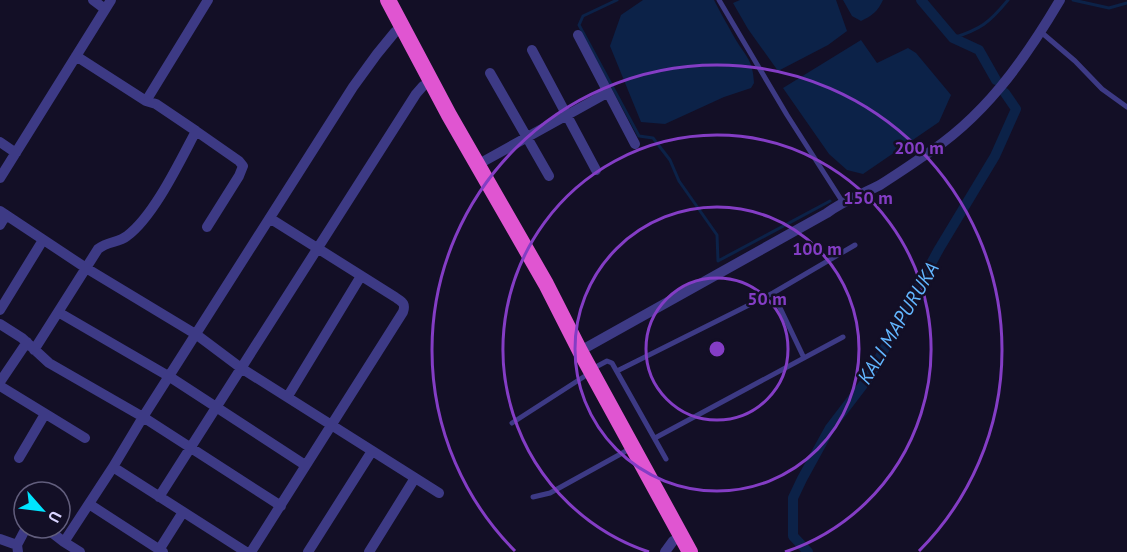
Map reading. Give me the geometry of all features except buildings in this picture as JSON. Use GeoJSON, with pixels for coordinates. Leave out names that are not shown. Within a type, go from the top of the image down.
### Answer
{"type":"FeatureCollection","features":[{"type":"Feature","properties":{"kind":"highway"},"geometry":{"type":"LineString","coordinates":[[378,0],[423,86],[690,552]]}},
{"type":"Feature","properties":{"kind":"highway"},"geometry":{"type":"LineString","coordinates":[[388,0],[448,115],[546,284],[672,548]]}},
{"type":"Feature","properties":{"kind":"street"},"geometry":{"type":"LineString","coordinates":[[0,178],[108,4],[93,0]]}},
{"type":"Feature","properties":{"kind":"street"},"geometry":{"type":"LineString","coordinates":[[579,351],[817,218],[842,201],[878,185],[926,155],[974,117],[997,92],[1041,32],[1060,0]]}},
{"type":"Feature","properties":{"kind":"street"},"geometry":{"type":"LineString","coordinates":[[146,101],[204,1]]}},
{"type":"Feature","properties":{"kind":"street"},"geometry":{"type":"LineString","coordinates":[[64,542],[353,87],[395,32]]}},
{"type":"Feature","properties":{"kind":"street"},"geometry":{"type":"LineString","coordinates":[[578,35],[636,144]]}},
{"type":"Feature","properties":{"kind":"street"},"geometry":{"type":"LineString","coordinates":[[532,50],[596,170]]}},
{"type":"Feature","properties":{"kind":"street"},"geometry":{"type":"LineString","coordinates":[[76,56],[146,101],[156,104],[241,162],[243,166],[239,176],[207,227]]}},
{"type":"Feature","properties":{"kind":"street"},"geometry":{"type":"LineString","coordinates":[[490,73],[549,176]]}},
{"type":"Feature","properties":{"kind":"street"},"geometry":{"type":"LineString","coordinates":[[159,497],[423,86]]}},
{"type":"Feature","properties":{"kind":"street"},"geometry":{"type":"LineString","coordinates":[[477,165],[607,93]]}},
{"type":"Feature","properties":{"kind":"street"},"geometry":{"type":"LineString","coordinates":[[85,438],[1,387],[58,312],[98,249],[105,243],[126,237],[146,216],[196,131]]}},
{"type":"Feature","properties":{"kind":"street"},"geometry":{"type":"LineString","coordinates":[[0,142],[16,153]]}},
{"type":"Feature","properties":{"kind":"street"},"geometry":{"type":"LineString","coordinates":[[0,225],[3,213],[86,268],[197,335],[242,368],[439,493]]}},
{"type":"Feature","properties":{"kind":"street"},"geometry":{"type":"LineString","coordinates":[[250,552],[399,320],[405,307],[400,301],[271,219]]}},
{"type":"Feature","properties":{"kind":"street"},"geometry":{"type":"LineString","coordinates":[[0,310],[43,240]]}},
{"type":"Feature","properties":{"kind":"street"},"geometry":{"type":"LineString","coordinates":[[288,396],[361,276]]}},
{"type":"Feature","properties":{"kind":"street"},"geometry":{"type":"LineString","coordinates":[[58,312],[170,377],[305,465]]}},
{"type":"Feature","properties":{"kind":"street"},"geometry":{"type":"LineString","coordinates":[[0,324],[49,363],[143,417],[281,506]]}},
{"type":"Feature","properties":{"kind":"street"},"geometry":{"type":"LineString","coordinates":[[19,458],[45,414]]}},
{"type":"Feature","properties":{"kind":"street"},"geometry":{"type":"LineString","coordinates":[[308,552],[372,451]]}},
{"type":"Feature","properties":{"kind":"street"},"geometry":{"type":"LineString","coordinates":[[113,467],[246,552]]}},
{"type":"Feature","properties":{"kind":"street"},"geometry":{"type":"LineString","coordinates":[[369,552],[415,478]]}},
{"type":"Feature","properties":{"kind":"street"},"geometry":{"type":"LineString","coordinates":[[89,504],[161,551],[183,512]]}},
{"type":"Feature","properties":{"kind":"street"},"geometry":{"type":"LineString","coordinates":[[0,538],[17,548]]}},
{"type":"Feature","properties":{"kind":"street"},"geometry":{"type":"LineString","coordinates":[[61,540],[80,552]]}},
{"type":"Feature","properties":{"kind":"lane"},"geometry":{"type":"LineString","coordinates":[[719,0],[787,115],[842,201]]}},
{"type":"Feature","properties":{"kind":"lane"},"geometry":{"type":"LineString","coordinates":[[1041,32],[1102,89],[1127,107]]}},
{"type":"Feature","properties":{"kind":"lane"},"geometry":{"type":"LineString","coordinates":[[617,371],[772,293],[855,244]]}},
{"type":"Feature","properties":{"kind":"lane"},"geometry":{"type":"LineString","coordinates":[[772,293],[804,358]]}},
{"type":"Feature","properties":{"kind":"lane"},"geometry":{"type":"LineString","coordinates":[[655,438],[843,337]]}},
{"type":"Feature","properties":{"kind":"lane"},"geometry":{"type":"LineString","coordinates":[[512,423],[610,361],[666,459]]}},
{"type":"Feature","properties":{"kind":"lane"},"geometry":{"type":"LineString","coordinates":[[533,497],[550,493],[626,451]]}},
{"type":"Feature","properties":{"kind":"water"},"geometry":{"type":"Polygon","coordinates":[[[643,0],[714,0],[750,62],[754,83],[751,88],[724,97],[665,124],[641,122],[610,46],[621,15],[643,0]]]}},
{"type":"Feature","properties":{"kind":"water"},"geometry":{"type":"Polygon","coordinates":[[[740,0],[836,0],[847,31],[828,45],[778,71],[748,29],[733,3],[740,0]]]}},
{"type":"Feature","properties":{"kind":"water"},"geometry":{"type":"Polygon","coordinates":[[[843,0],[883,0],[874,13],[861,21],[852,16],[843,0]]]}},
{"type":"Feature","properties":{"kind":"water"},"geometry":{"type":"Polygon","coordinates":[[[861,40],[877,63],[908,48],[916,53],[951,95],[939,122],[863,174],[847,170],[829,154],[783,88],[861,40]]]}},
{"type":"Feature","properties":{"kind":"waterway"},"geometry":{"type":"LineString","coordinates":[[617,0],[583,16],[579,25],[639,136],[653,138],[670,160],[679,181],[717,235],[718,261],[830,201]]}},
{"type":"Feature","properties":{"kind":"waterway","name":"KALI MAPURUKA"},"geometry":{"type":"LineString","coordinates":[[921,0],[953,38],[979,50],[996,80]]}},
{"type":"Feature","properties":{"kind":"waterway"},"geometry":{"type":"LineString","coordinates":[[953,38],[971,32],[984,24],[1008,0]]}},
{"type":"Feature","properties":{"kind":"waterway"},"geometry":{"type":"LineString","coordinates":[[1073,0],[1109,8],[1127,3]]}},
{"type":"Feature","properties":{"kind":"waterway","name":"KALI MAPURUKA"},"geometry":{"type":"LineString","coordinates":[[808,552],[793,536],[793,498],[830,428],[869,377],[939,249],[995,156],[1016,109],[1005,93]]}}]}
